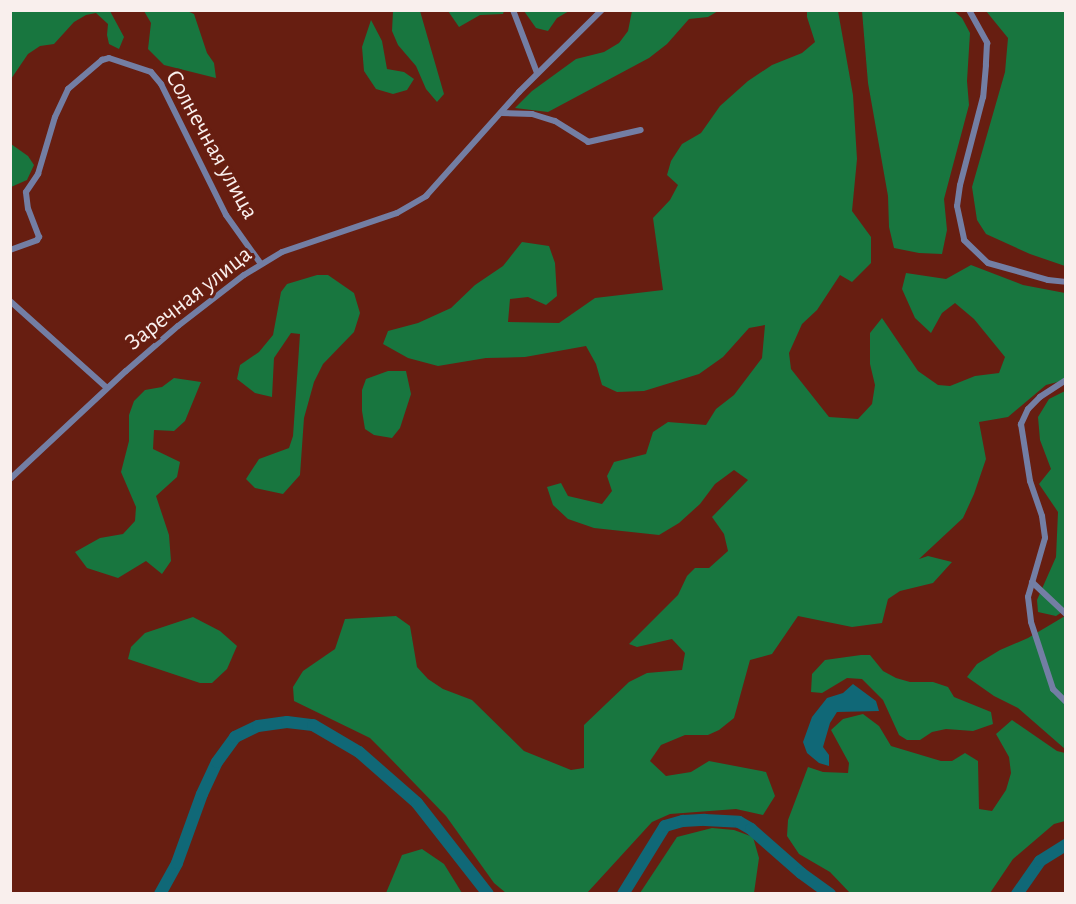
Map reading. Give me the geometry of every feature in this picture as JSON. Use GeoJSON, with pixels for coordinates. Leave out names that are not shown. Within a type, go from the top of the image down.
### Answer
{"type":"FeatureCollection","features":[{"type":"Feature","properties":{"kind":"street"},"geometry":{"type":"LineString","coordinates":[[513,10],[537,73]]}},
{"type":"Feature","properties":{"kind":"street","name":"Заречная улица"},"geometry":{"type":"LineString","coordinates":[[10,479],[107,388],[178,326],[261,264],[282,252],[397,213],[426,196],[519,92],[602,10]]}},
{"type":"Feature","properties":{"kind":"street"},"geometry":{"type":"LineString","coordinates":[[969,10],[987,43],[983,97],[960,185],[957,206],[964,240],[988,263],[1048,280],[1065,282]]}},
{"type":"Feature","properties":{"kind":"street","name":"Солнечная улица"},"geometry":{"type":"LineString","coordinates":[[10,250],[37,240],[39,237],[28,209],[26,192],[38,174],[55,117],[68,89],[102,60],[109,58],[151,72],[161,84],[226,215],[261,264]]}},
{"type":"Feature","properties":{"kind":"street"},"geometry":{"type":"LineString","coordinates":[[501,113],[532,114],[555,122],[588,142],[641,130]]}},
{"type":"Feature","properties":{"kind":"street"},"geometry":{"type":"LineString","coordinates":[[10,301],[107,388]]}},
{"type":"Feature","properties":{"kind":"street"},"geometry":{"type":"LineString","coordinates":[[1065,380],[1040,397],[1028,409],[1021,424],[1030,481],[1042,516],[1046,538],[1028,597],[1031,622],[1048,678],[1065,702]]}},
{"type":"Feature","properties":{"kind":"street"},"geometry":{"type":"LineString","coordinates":[[1032,582],[1065,614]]}},
{"type":"Feature","properties":{"kind":"green space"},"geometry":{"type":"Polygon","coordinates":[[[11,10],[110,11],[124,37],[119,49],[109,44],[108,24],[96,13],[86,15],[74,22],[54,44],[40,46],[28,54],[11,79],[11,10]]]}},
{"type":"Feature","properties":{"kind":"green space"},"geometry":{"type":"Polygon","coordinates":[[[144,11],[187,11],[194,14],[207,53],[214,63],[216,78],[164,65],[148,49],[151,23],[144,11]]]}},
{"type":"Feature","properties":{"kind":"green space"},"geometry":{"type":"Polygon","coordinates":[[[393,11],[420,11],[444,94],[437,102],[426,89],[416,66],[398,45],[392,31],[393,11]]]}},
{"type":"Feature","properties":{"kind":"green space"},"geometry":{"type":"Polygon","coordinates":[[[448,11],[504,11],[503,14],[480,15],[459,27],[448,11]]]}},
{"type":"Feature","properties":{"kind":"green space"},"geometry":{"type":"Polygon","coordinates":[[[524,11],[569,11],[557,18],[548,31],[536,28],[524,11]]]}},
{"type":"Feature","properties":{"kind":"green space"},"geometry":{"type":"Polygon","coordinates":[[[632,11],[718,11],[708,17],[689,19],[667,44],[649,58],[548,112],[515,108],[532,91],[576,59],[604,52],[619,43],[628,31],[632,11]]]}},
{"type":"Feature","properties":{"kind":"green space"},"geometry":{"type":"Polygon","coordinates":[[[807,11],[838,11],[853,95],[857,159],[852,211],[871,237],[871,263],[852,282],[840,275],[817,310],[802,324],[789,353],[791,369],[829,417],[858,419],[872,404],[875,385],[870,364],[870,333],[882,318],[918,371],[938,385],[950,386],[975,376],[999,373],[1005,357],[974,319],[955,303],[942,313],[931,333],[915,318],[902,289],[906,273],[946,279],[971,265],[1023,285],[1065,293],[1065,380],[1046,385],[1008,417],[979,422],[986,459],[974,494],[963,518],[919,559],[928,556],[952,562],[933,583],[900,591],[888,599],[882,623],[852,627],[798,616],[772,654],[750,660],[734,718],[719,730],[708,735],[685,735],[661,745],[650,761],[666,776],[691,772],[709,761],[766,772],[775,796],[763,815],[736,809],[670,814],[652,822],[587,893],[506,893],[494,883],[446,816],[370,738],[294,701],[293,687],[303,671],[335,649],[345,619],[396,616],[410,626],[417,667],[428,679],[443,689],[472,700],[524,751],[571,770],[584,768],[584,725],[629,682],[647,673],[682,670],[685,653],[672,639],[637,647],[629,644],[678,595],[687,576],[695,568],[709,568],[728,551],[724,534],[712,517],[748,480],[734,470],[715,484],[700,504],[679,523],[659,535],[594,528],[568,519],[553,505],[547,487],[561,483],[568,496],[602,504],[612,491],[607,476],[614,462],[646,454],[653,432],[668,422],[706,425],[716,409],[734,395],[762,358],[765,325],[749,328],[723,357],[699,374],[644,391],[617,392],[602,385],[596,364],[586,346],[525,357],[486,358],[438,366],[408,358],[383,344],[388,331],[418,323],[451,308],[475,285],[503,266],[522,242],[549,246],[555,263],[557,296],[546,305],[528,297],[510,299],[508,322],[559,323],[595,298],[663,290],[653,218],[670,200],[678,185],[667,175],[671,161],[682,144],[701,133],[720,106],[748,81],[772,65],[802,53],[815,42],[807,11]]]}},
{"type":"Feature","properties":{"kind":"green space"},"geometry":{"type":"Polygon","coordinates":[[[862,11],[954,11],[962,18],[970,33],[967,81],[969,105],[944,199],[947,230],[942,254],[919,253],[894,248],[889,227],[888,196],[868,83],[862,11]]]}},
{"type":"Feature","properties":{"kind":"green space"},"geometry":{"type":"Polygon","coordinates":[[[986,11],[1065,11],[1065,266],[1030,254],[986,234],[977,220],[972,187],[1005,72],[1008,38],[986,11]]]}},
{"type":"Feature","properties":{"kind":"green space"},"geometry":{"type":"Polygon","coordinates":[[[371,20],[382,41],[387,69],[404,72],[414,79],[407,90],[393,94],[376,89],[364,71],[362,47],[371,20]]]}},
{"type":"Feature","properties":{"kind":"green space"},"geometry":{"type":"Polygon","coordinates":[[[11,144],[28,156],[34,165],[27,180],[11,187],[11,144]]]}},
{"type":"Feature","properties":{"kind":"green space"},"geometry":{"type":"Polygon","coordinates":[[[317,275],[328,275],[354,293],[360,313],[354,332],[323,364],[314,382],[304,418],[300,475],[283,494],[255,488],[246,479],[259,459],[289,448],[293,436],[300,334],[291,333],[274,358],[272,397],[255,393],[237,379],[240,365],[259,352],[273,335],[281,292],[287,284],[317,275]]]}},
{"type":"Feature","properties":{"kind":"green space"},"geometry":{"type":"Polygon","coordinates":[[[388,371],[406,371],[411,394],[400,428],[392,438],[374,435],[365,429],[362,411],[362,390],[366,379],[388,371]]]}},
{"type":"Feature","properties":{"kind":"green space"},"geometry":{"type":"Polygon","coordinates":[[[174,378],[201,382],[185,421],[174,431],[154,430],[153,449],[180,462],[177,477],[156,496],[169,535],[171,561],[162,574],[146,561],[118,578],[87,568],[75,552],[100,538],[123,534],[135,521],[136,507],[121,472],[129,441],[129,415],[134,401],[145,390],[162,387],[174,378]]]}},
{"type":"Feature","properties":{"kind":"green space"},"geometry":{"type":"Polygon","coordinates":[[[1065,391],[1065,610],[1056,616],[1038,612],[1037,600],[1056,557],[1058,512],[1039,484],[1051,469],[1040,440],[1038,417],[1049,399],[1065,391]]]}},
{"type":"Feature","properties":{"kind":"green space"},"geometry":{"type":"Polygon","coordinates":[[[1065,616],[1065,749],[1018,708],[994,696],[967,677],[977,664],[1065,616]]]}},
{"type":"Feature","properties":{"kind":"green space"},"geometry":{"type":"Polygon","coordinates":[[[193,617],[220,631],[237,646],[227,669],[212,683],[200,683],[128,659],[131,647],[145,633],[193,617]]]}},
{"type":"Feature","properties":{"kind":"green space"},"geometry":{"type":"Polygon","coordinates":[[[870,655],[883,671],[896,678],[910,682],[933,682],[948,687],[954,697],[991,712],[993,724],[973,731],[946,729],[932,732],[920,740],[907,740],[899,735],[883,700],[862,679],[847,678],[822,693],[811,692],[812,674],[825,660],[870,655]]]}},
{"type":"Feature","properties":{"kind":"green space"},"geometry":{"type":"Polygon","coordinates":[[[863,714],[879,726],[891,746],[941,761],[952,761],[965,753],[978,761],[979,809],[992,811],[1006,790],[1011,773],[1009,757],[996,734],[1012,720],[1057,751],[1065,753],[1065,821],[1054,824],[1013,859],[990,893],[850,893],[830,872],[799,854],[787,836],[788,820],[808,767],[823,772],[848,773],[849,763],[831,730],[843,719],[863,714]]]}},
{"type":"Feature","properties":{"kind":"green space"},"geometry":{"type":"Polygon","coordinates":[[[712,828],[734,830],[753,837],[759,858],[754,893],[640,893],[677,837],[712,828]]]}},
{"type":"Feature","properties":{"kind":"green space"},"geometry":{"type":"Polygon","coordinates":[[[422,849],[444,864],[462,893],[386,893],[402,855],[422,849]]]}},
{"type":"Feature","properties":{"kind":"water"},"geometry":{"type":"Polygon","coordinates":[[[853,684],[876,701],[879,711],[837,712],[830,723],[823,747],[829,755],[829,766],[819,763],[807,753],[803,742],[812,717],[827,698],[843,693],[853,684]]]}},
{"type":"Feature","properties":{"kind":"waterway"},"geometry":{"type":"LineString","coordinates":[[160,894],[177,863],[202,794],[217,762],[235,737],[258,726],[287,722],[313,725],[359,752],[417,803],[488,894]]}},
{"type":"Feature","properties":{"kind":"waterway"},"geometry":{"type":"LineString","coordinates":[[623,894],[665,826],[683,821],[705,820],[739,822],[751,829],[801,873],[830,894]]}},
{"type":"Feature","properties":{"kind":"waterway"},"geometry":{"type":"LineString","coordinates":[[1017,894],[1040,861],[1066,845]]}}]}
